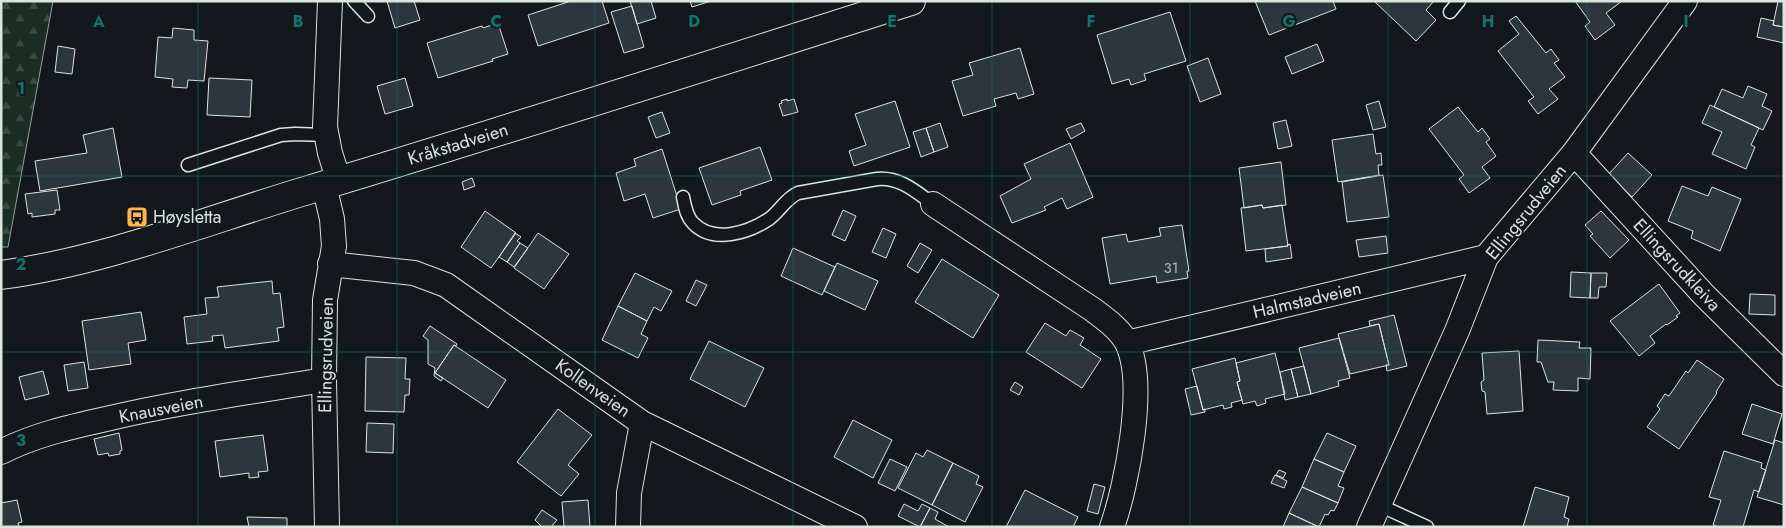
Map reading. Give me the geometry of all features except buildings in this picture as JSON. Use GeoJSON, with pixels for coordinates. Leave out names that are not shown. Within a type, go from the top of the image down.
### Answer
{"type":"FeatureCollection","features":[{"type":"Feature","properties":{"kind":"main road","name":"Kråkstadveien"},"geometry":{"type":"LineString","coordinates":[[1,275],[108,252],[461,144],[911,1]]}},
{"type":"Feature","properties":{"kind":"street"},"geometry":{"type":"LineString","coordinates":[[330,1],[324,114],[332,183]]}},
{"type":"Feature","properties":{"kind":"street","name":"Ellingsrudveien"},"geometry":{"type":"LineString","coordinates":[[1369,527],[1457,331],[1486,257],[1574,153],[1686,1]]}},
{"type":"Feature","properties":{"kind":"street","name":"Ellingsrudkleiva"},"geometry":{"type":"LineString","coordinates":[[1574,153],[1704,295],[1784,374]]}},
{"type":"Feature","properties":{"kind":"street","name":"Ellingsrudveien"},"geometry":{"type":"LineString","coordinates":[[327,527],[324,380],[325,300],[334,246],[332,183]]}},
{"type":"Feature","properties":{"kind":"street"},"geometry":{"type":"LineString","coordinates":[[933,204],[1092,309],[1110,322],[1127,342],[1133,359],[1136,379],[1136,400],[1126,474],[1112,527]]}},
{"type":"Feature","properties":{"kind":"street","name":"Halmstadveien"},"geometry":{"type":"LineString","coordinates":[[1127,342],[1486,257]]}},
{"type":"Feature","properties":{"kind":"street","name":"Kollenveien"},"geometry":{"type":"LineString","coordinates":[[330,264],[414,273],[446,285],[642,422],[855,527]]}},
{"type":"Feature","properties":{"kind":"street","name":"Knausveien"},"geometry":{"type":"LineString","coordinates":[[1,452],[21,442],[66,428],[143,410],[324,380]]}},
{"type":"Feature","properties":{"kind":"street"},"geometry":{"type":"LineString","coordinates":[[628,527],[629,493],[642,422]]}},
{"type":"Feature","properties":{"kind":"lane"},"geometry":{"type":"LineString","coordinates":[[354,1],[368,16]]}},
{"type":"Feature","properties":{"kind":"lane"},"geometry":{"type":"LineString","coordinates":[[1450,12],[1459,1]]}},
{"type":"Feature","properties":{"kind":"lane"},"geometry":{"type":"LineString","coordinates":[[188,164],[281,135],[326,136]]}},
{"type":"Feature","properties":{"kind":"lane"},"geometry":{"type":"LineString","coordinates":[[683,198],[687,213],[692,222],[705,232],[715,234],[747,232],[770,218],[792,196],[871,180],[895,179],[933,204]]}},
{"type":"Feature","properties":{"kind":"lane"},"geometry":{"type":"LineString","coordinates":[[1379,505],[1427,527]]}},
{"type":"Feature","properties":{"kind":"green space"},"geometry":{"type":"Polygon","coordinates":[[[1,1],[53,1],[8,247],[1,247],[1,1]]]}},
{"type":"Feature","properties":{"kind":"place","name":"Høysletta"},"geometry":{"type":"Point","coordinates":[137,217]}}]}
